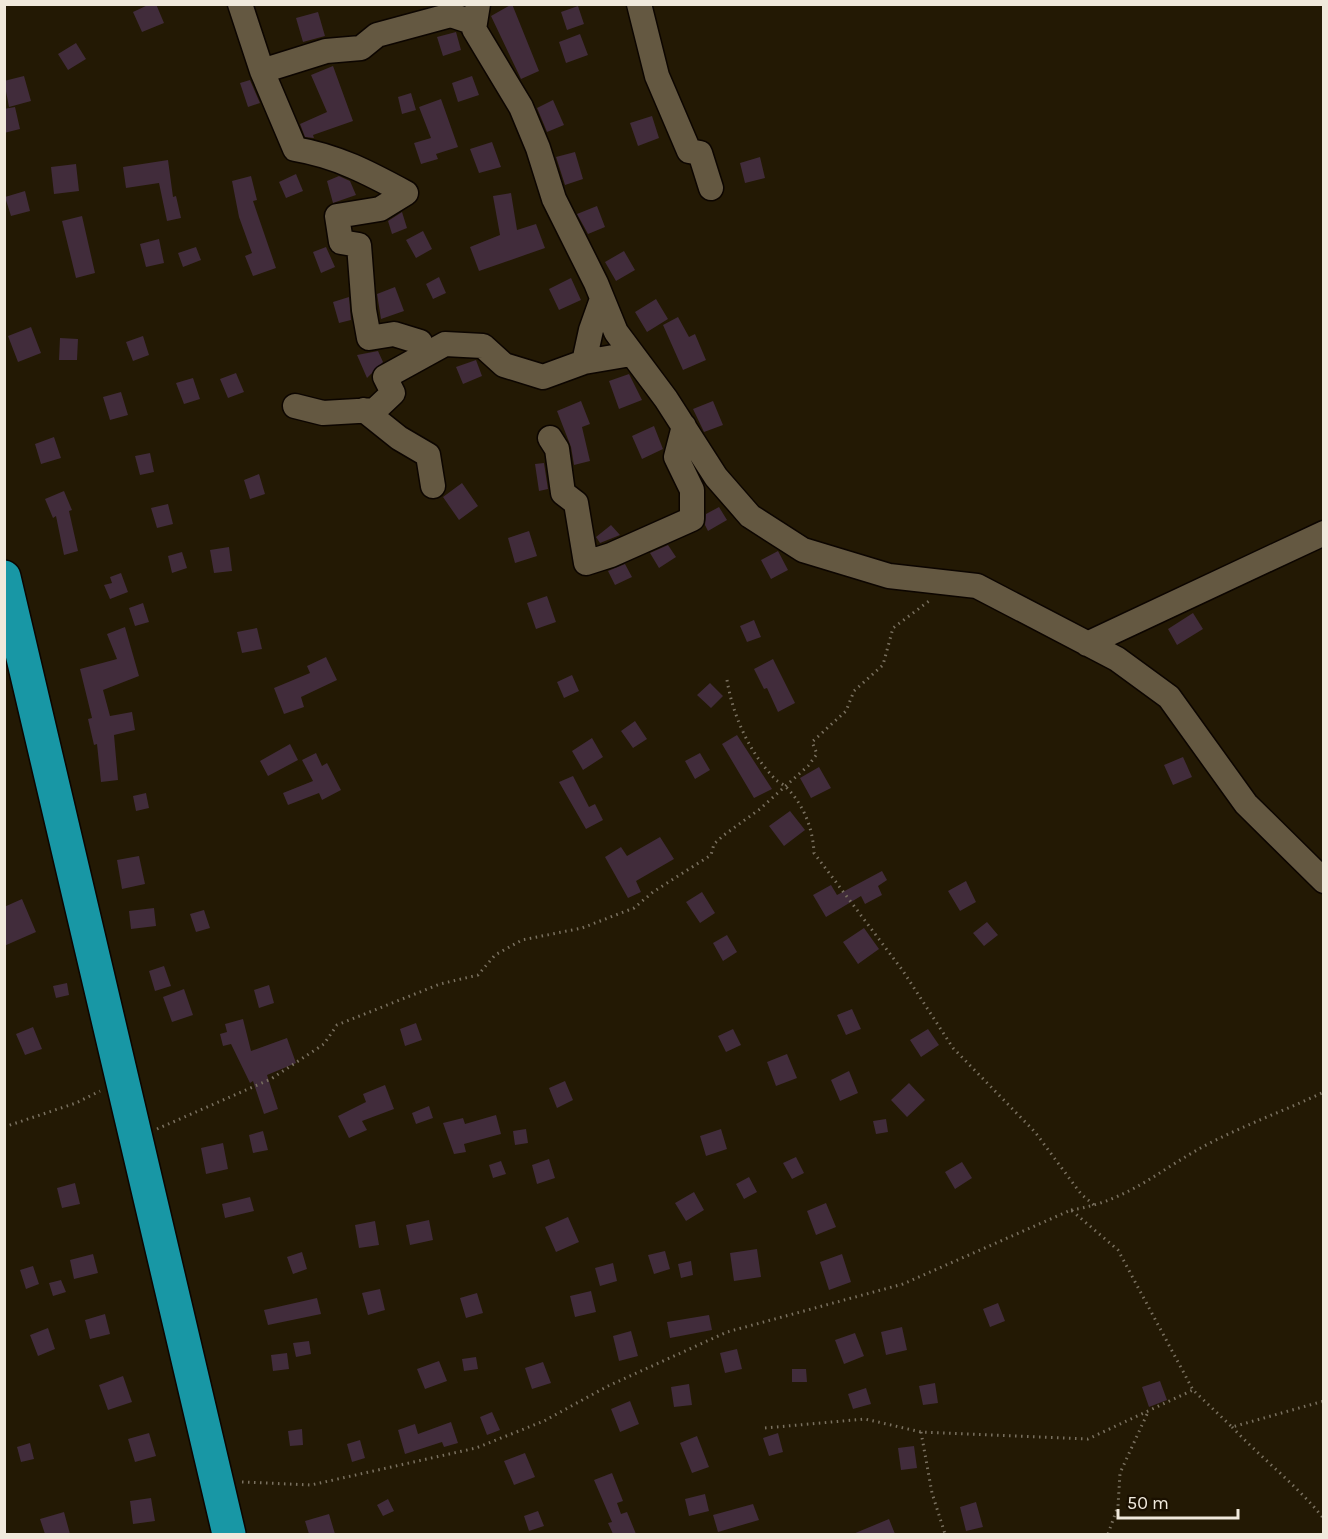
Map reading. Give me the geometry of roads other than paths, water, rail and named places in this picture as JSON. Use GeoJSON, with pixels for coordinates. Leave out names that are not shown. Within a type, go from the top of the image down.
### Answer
{"type":"FeatureCollection","features":[{"type":"Feature","properties":{"kind":"highway"},"geometry":{"type":"LineString","coordinates":[[4,577],[229,1534]]}},
{"type":"Feature","properties":{"kind":"street"},"geometry":{"type":"LineString","coordinates":[[240,4],[262,71],[295,149],[353,164],[406,193],[380,209],[337,216],[341,242],[359,245],[364,310],[369,338],[394,334],[420,342],[424,355]]}},
{"type":"Feature","properties":{"kind":"street"},"geometry":{"type":"LineString","coordinates":[[639,4],[657,76],[689,151],[700,153],[711,188]]}},
{"type":"Feature","properties":{"kind":"street"},"geometry":{"type":"LineString","coordinates":[[262,71],[326,51],[361,48],[377,35],[451,15],[476,14],[474,28],[521,107],[538,148],[554,199],[616,332],[684,426],[716,477],[750,516],[803,550],[889,576],[977,586],[1117,659],[1169,697],[1246,804],[1323,881]]}},
{"type":"Feature","properties":{"kind":"street"},"geometry":{"type":"LineString","coordinates":[[584,362],[591,330],[602,299]]}},
{"type":"Feature","properties":{"kind":"street"},"geometry":{"type":"LineString","coordinates":[[295,406],[323,413],[375,410],[393,393],[385,377],[445,344],[483,346],[504,365],[543,377],[584,362],[631,354]]}},
{"type":"Feature","properties":{"kind":"street"},"geometry":{"type":"LineString","coordinates":[[364,410],[399,438],[428,454],[433,486]]}},
{"type":"Feature","properties":{"kind":"street"},"geometry":{"type":"LineString","coordinates":[[550,438],[557,449],[563,494],[576,503],[586,563],[611,555],[692,519],[692,490],[676,457],[684,426]]}},
{"type":"Feature","properties":{"kind":"street"},"geometry":{"type":"LineString","coordinates":[[1087,644],[1323,533]]}}]}
